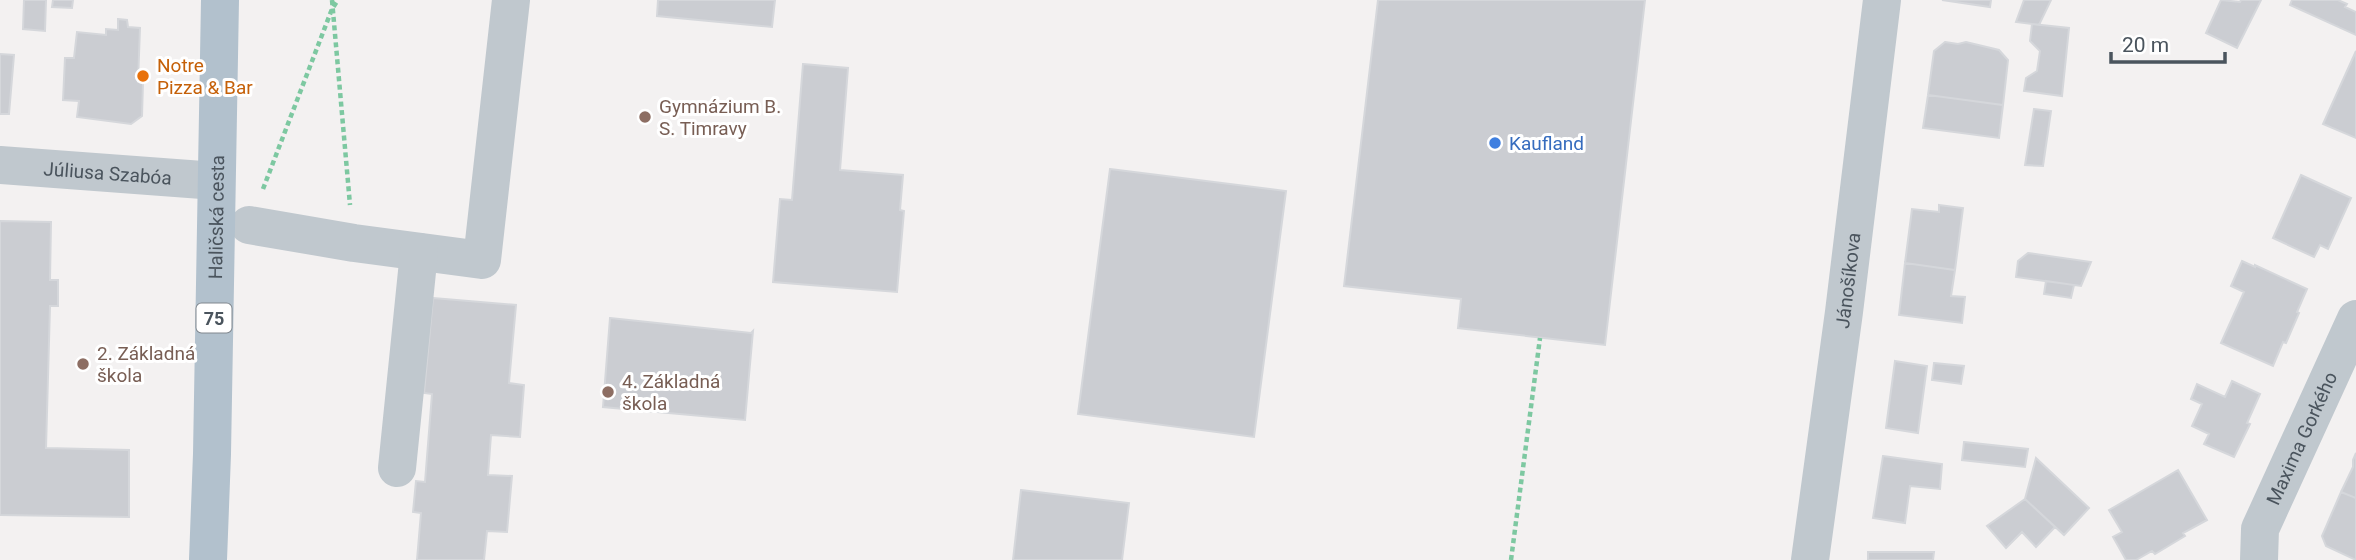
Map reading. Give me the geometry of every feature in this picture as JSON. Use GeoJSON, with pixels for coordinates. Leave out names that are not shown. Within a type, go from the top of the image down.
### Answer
{"type":"FeatureCollection","features":[{"type":"Feature","properties":{"kind":"main road","name":"Haličská cesta"},"geometry":{"type":"LineString","coordinates":[[208,560],[220,0]]}},
{"type":"Feature","properties":{"kind":"street"},"geometry":{"type":"LineString","coordinates":[[249,225],[354,243],[482,260],[512,0]]}},
{"type":"Feature","properties":{"kind":"street","name":"Jánošíkova"},"geometry":{"type":"LineString","coordinates":[[1810,560],[1882,0]]}},
{"type":"Feature","properties":{"kind":"street","name":"Júliusa Szabóa"},"geometry":{"type":"LineString","coordinates":[[0,165],[216,181]]}},
{"type":"Feature","properties":{"kind":"street"},"geometry":{"type":"LineString","coordinates":[[397,468],[419,252]]}},
{"type":"Feature","properties":{"kind":"street","name":"Maxima Gorkého"},"geometry":{"type":"LineString","coordinates":[[2259,560],[2260,529],[2356,319]]}},
{"type":"Feature","properties":{"kind":"path"},"geometry":{"type":"LineString","coordinates":[[332,0],[354,243]]}},
{"type":"Feature","properties":{"kind":"path"},"geometry":{"type":"LineString","coordinates":[[249,225],[332,9],[338,0]]}},
{"type":"Feature","properties":{"kind":"path"},"geometry":{"type":"LineString","coordinates":[[1511,560],[1540,338]]}},
{"type":"Feature","properties":{"kind":"building"},"geometry":{"type":"Polygon","coordinates":[[[24,0],[46,0],[45,31],[23,29],[24,0]]]}},
{"type":"Feature","properties":{"kind":"building"},"geometry":{"type":"Polygon","coordinates":[[[53,0],[73,0],[72,8],[52,7],[53,0]]]}},
{"type":"Feature","properties":{"kind":"building"},"geometry":{"type":"Polygon","coordinates":[[[658,0],[775,0],[772,27],[657,16],[658,0]]]}},
{"type":"Feature","properties":{"kind":"building","name":"Kaufland"},"geometry":{"type":"Polygon","coordinates":[[[1378,0],[1645,0],[1605,345],[1458,328],[1461,299],[1344,286],[1378,0]]]}},
{"type":"Feature","properties":{"kind":"building"},"geometry":{"type":"Polygon","coordinates":[[[1942,0],[1991,0],[1990,7],[1942,0]]]}},
{"type":"Feature","properties":{"kind":"building"},"geometry":{"type":"Polygon","coordinates":[[[2024,0],[2051,0],[2039,25],[2016,22],[2024,0]]]}},
{"type":"Feature","properties":{"kind":"building"},"geometry":{"type":"Polygon","coordinates":[[[2221,0],[2261,0],[2237,48],[2206,33],[2221,0]]]}},
{"type":"Feature","properties":{"kind":"building"},"geometry":{"type":"Polygon","coordinates":[[[2292,0],[2338,0],[2347,4],[2345,7],[2356,12],[2356,35],[2290,5],[2292,0]]]}},
{"type":"Feature","properties":{"kind":"building"},"geometry":{"type":"Polygon","coordinates":[[[118,19],[127,20],[128,27],[140,28],[138,82],[143,82],[142,116],[131,124],[77,117],[79,101],[63,100],[65,58],[74,58],[77,32],[106,35],[106,29],[118,30],[118,19]]]}},
{"type":"Feature","properties":{"kind":"building"},"geometry":{"type":"Polygon","coordinates":[[[2032,24],[2069,28],[2062,96],[2024,91],[2026,78],[2037,71],[2040,51],[2030,41],[2032,24]]]}},
{"type":"Feature","properties":{"kind":"building"},"geometry":{"type":"Polygon","coordinates":[[[1945,42],[1966,42],[1999,50],[2008,60],[2003,105],[1928,95],[1934,51],[1945,42]]]}},
{"type":"Feature","properties":{"kind":"building"},"geometry":{"type":"Polygon","coordinates":[[[2356,51],[2356,138],[2323,124],[2356,51]]]}},
{"type":"Feature","properties":{"kind":"building"},"geometry":{"type":"Polygon","coordinates":[[[0,54],[14,55],[9,114],[0,114],[0,54]]]}},
{"type":"Feature","properties":{"kind":"building"},"geometry":{"type":"Polygon","coordinates":[[[803,64],[848,68],[840,170],[903,175],[900,210],[904,211],[897,292],[773,282],[780,199],[792,200],[803,64]]]}},
{"type":"Feature","properties":{"kind":"building"},"geometry":{"type":"Polygon","coordinates":[[[1928,95],[2003,105],[1999,138],[1923,128],[1928,95]]]}},
{"type":"Feature","properties":{"kind":"building"},"geometry":{"type":"Polygon","coordinates":[[[2034,109],[2051,111],[2043,166],[2025,165],[2034,109]]]}},
{"type":"Feature","properties":{"kind":"building"},"geometry":{"type":"Polygon","coordinates":[[[1110,169],[1286,191],[1254,437],[1078,414],[1110,169]]]}},
{"type":"Feature","properties":{"kind":"building"},"geometry":{"type":"Polygon","coordinates":[[[2301,175],[2351,198],[2328,249],[2320,245],[2314,257],[2273,238],[2301,175]]]}},
{"type":"Feature","properties":{"kind":"building"},"geometry":{"type":"Polygon","coordinates":[[[1939,205],[1963,208],[1955,270],[1905,263],[1912,209],[1939,212],[1939,205]]]}},
{"type":"Feature","properties":{"kind":"building"},"geometry":{"type":"Polygon","coordinates":[[[0,221],[51,222],[50,280],[58,280],[58,306],[50,306],[46,448],[129,450],[129,517],[0,515],[0,221]]]}},
{"type":"Feature","properties":{"kind":"building"},"geometry":{"type":"Polygon","coordinates":[[[2028,253],[2091,262],[2081,286],[2016,277],[2018,261],[2028,253]]]}},
{"type":"Feature","properties":{"kind":"building"},"geometry":{"type":"Polygon","coordinates":[[[2242,261],[2307,289],[2286,343],[2283,342],[2273,366],[2221,343],[2244,292],[2231,286],[2242,261]]]}},
{"type":"Feature","properties":{"kind":"building"},"geometry":{"type":"Polygon","coordinates":[[[1905,263],[1955,270],[1951,296],[1965,297],[1962,323],[1899,315],[1905,263]]]}},
{"type":"Feature","properties":{"kind":"building"},"geometry":{"type":"Polygon","coordinates":[[[2046,281],[2074,285],[2071,298],[2044,294],[2046,281]]]}},
{"type":"Feature","properties":{"kind":"building"},"geometry":{"type":"Polygon","coordinates":[[[433,298],[516,305],[509,383],[524,385],[520,437],[491,435],[488,475],[512,476],[507,532],[487,531],[484,560],[417,560],[421,513],[413,512],[416,481],[425,482],[432,394],[424,393],[433,298]]]}},
{"type":"Feature","properties":{"kind":"building"},"geometry":{"type":"Polygon","coordinates":[[[610,318],[751,333],[753,331],[745,420],[603,407],[610,318]]]}},
{"type":"Feature","properties":{"kind":"building"},"geometry":{"type":"Polygon","coordinates":[[[1895,361],[1927,366],[1918,433],[1886,428],[1895,361]]]}},
{"type":"Feature","properties":{"kind":"building"},"geometry":{"type":"Polygon","coordinates":[[[1934,363],[1964,366],[1961,384],[1932,380],[1934,363]]]}},
{"type":"Feature","properties":{"kind":"building"},"geometry":{"type":"Polygon","coordinates":[[[2232,381],[2260,394],[2247,423],[2250,424],[2234,457],[2204,444],[2209,434],[2192,426],[2202,404],[2191,399],[2197,384],[2225,397],[2232,381]]]}},
{"type":"Feature","properties":{"kind":"building"},"geometry":{"type":"Polygon","coordinates":[[[1964,442],[2028,449],[2025,467],[1962,460],[1964,442]]]}},
{"type":"Feature","properties":{"kind":"building"},"geometry":{"type":"Polygon","coordinates":[[[2356,453],[2356,498],[2341,492],[2353,467],[2356,453]]]}},
{"type":"Feature","properties":{"kind":"building"},"geometry":{"type":"Polygon","coordinates":[[[1883,456],[1942,464],[1940,489],[1910,486],[1905,523],[1873,518],[1883,456]]]}},
{"type":"Feature","properties":{"kind":"building"},"geometry":{"type":"Polygon","coordinates":[[[2036,458],[2089,508],[2064,535],[2025,499],[2036,458]]]}},
{"type":"Feature","properties":{"kind":"building"},"geometry":{"type":"Polygon","coordinates":[[[2178,470],[2207,520],[2183,533],[2185,536],[2155,554],[2152,551],[2136,560],[2126,560],[2113,537],[2122,532],[2109,510],[2178,470]]]}},
{"type":"Feature","properties":{"kind":"building"},"geometry":{"type":"Polygon","coordinates":[[[1021,490],[1129,503],[1122,560],[1013,560],[1021,490]]]}},
{"type":"Feature","properties":{"kind":"building"},"geometry":{"type":"Polygon","coordinates":[[[2341,492],[2356,498],[2356,560],[2326,546],[2322,536],[2341,492]]]}},
{"type":"Feature","properties":{"kind":"building"},"geometry":{"type":"Polygon","coordinates":[[[2025,499],[2055,527],[2036,547],[2022,532],[2006,548],[1987,526],[2025,499]]]}},
{"type":"Feature","properties":{"kind":"building"},"geometry":{"type":"Polygon","coordinates":[[[1868,552],[1934,552],[1933,560],[1868,560],[1868,552]]]}},
{"type":"Feature","properties":{"kind":"place","name":"Notre Pizza & Bar"},"geometry":{"type":"Point","coordinates":[143,76]}},
{"type":"Feature","properties":{"kind":"place","name":"Gymnázium B. S. Timravy"},"geometry":{"type":"Point","coordinates":[645,117]}},
{"type":"Feature","properties":{"kind":"place","name":"Kaufland"},"geometry":{"type":"Point","coordinates":[1495,143]}},
{"type":"Feature","properties":{"kind":"place","name":"2. Základná škola"},"geometry":{"type":"Point","coordinates":[83,364]}},
{"type":"Feature","properties":{"kind":"place","name":"4. Základná škola"},"geometry":{"type":"Point","coordinates":[608,392]}}]}
